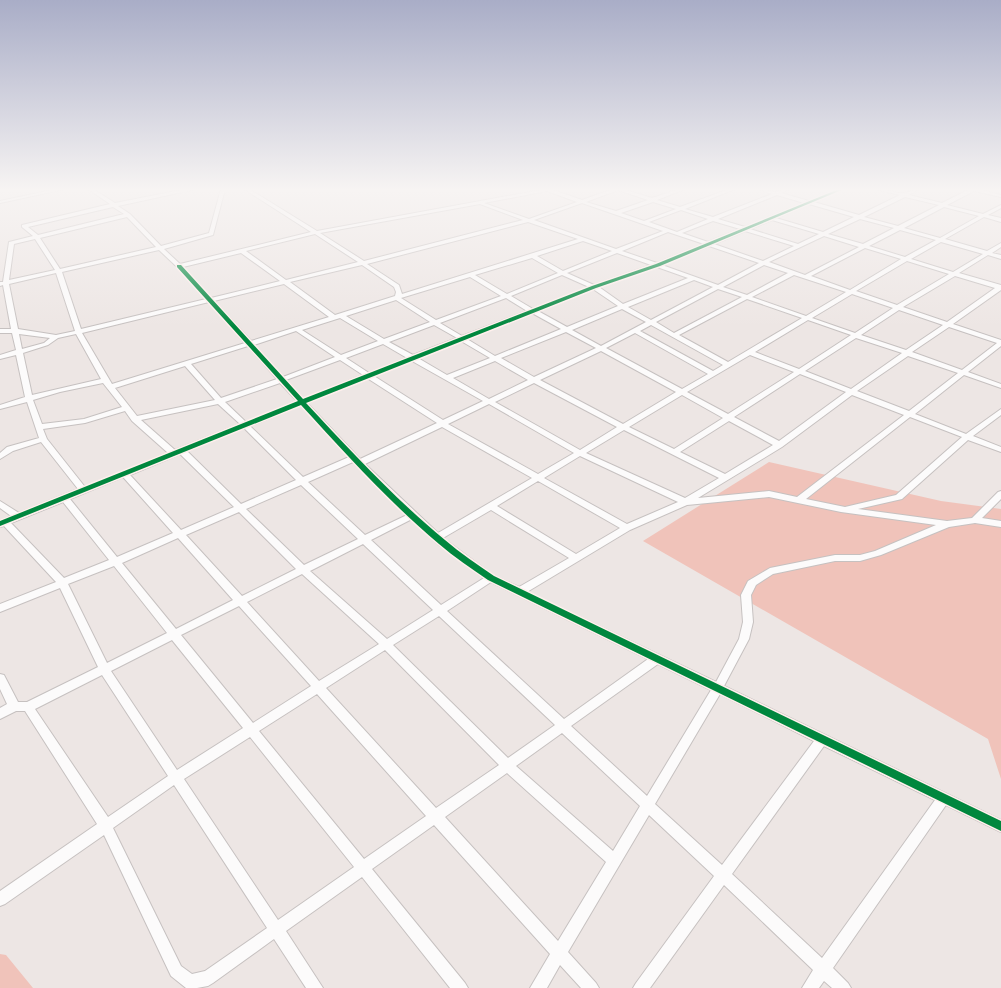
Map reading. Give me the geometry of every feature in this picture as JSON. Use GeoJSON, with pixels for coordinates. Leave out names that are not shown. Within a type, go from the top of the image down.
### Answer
{"type":"FeatureCollection","features":[{"type":"Feature","properties":{"kind":"street"},"geometry":{"type":"LineString","coordinates":[[42,235],[11,243],[3,283],[20,351],[29,398],[43,439],[84,491]]}},
{"type":"Feature","properties":{"kind":"street"},"geometry":{"type":"LineString","coordinates":[[147,235],[180,266],[281,380],[357,461],[437,538],[491,578],[1001,826]]}},
{"type":"Feature","properties":{"kind":"street"},"geometry":{"type":"LineString","coordinates":[[3,283],[160,248],[207,235]]}},
{"type":"Feature","properties":{"kind":"street"},"geometry":{"type":"LineString","coordinates":[[180,266],[306,235]]}},
{"type":"Feature","properties":{"kind":"street"},"geometry":{"type":"LineString","coordinates":[[323,235],[397,286],[400,292],[398,299]]}},
{"type":"Feature","properties":{"kind":"street"},"geometry":{"type":"LineString","coordinates":[[0,357],[46,344],[56,337],[78,331],[364,263],[472,235]]}},
{"type":"Feature","properties":{"kind":"street"},"geometry":{"type":"LineString","coordinates":[[575,235],[1001,386]]}},
{"type":"Feature","properties":{"kind":"street"},"geometry":{"type":"LineString","coordinates":[[135,419],[220,401],[281,380],[506,296],[657,235]]}},
{"type":"Feature","properties":{"kind":"street"},"geometry":{"type":"LineString","coordinates":[[684,235],[1001,343]]}},
{"type":"Feature","properties":{"kind":"street"},"geometry":{"type":"LineString","coordinates":[[315,988],[104,669],[62,582],[3,523],[369,375],[732,235]]}},
{"type":"Feature","properties":{"kind":"street"},"geometry":{"type":"LineString","coordinates":[[762,235],[799,246]]}},
{"type":"Feature","properties":{"kind":"street"},"geometry":{"type":"LineString","coordinates":[[0,608],[443,424],[602,348],[764,262],[821,235]]}},
{"type":"Feature","properties":{"kind":"street"},"geometry":{"type":"LineString","coordinates":[[827,235],[1001,288]]}},
{"type":"Feature","properties":{"kind":"street"},"geometry":{"type":"LineString","coordinates":[[807,276],[888,235]]}},
{"type":"Feature","properties":{"kind":"street"},"geometry":{"type":"LineString","coordinates":[[925,235],[1001,257]]}},
{"type":"Feature","properties":{"kind":"street"},"geometry":{"type":"LineString","coordinates":[[437,538],[906,259],[949,235]]}},
{"type":"Feature","properties":{"kind":"street"},"geometry":{"type":"LineString","coordinates":[[38,236],[58,270],[78,331],[105,380],[135,419],[177,452],[240,508],[303,570],[386,644],[508,766],[614,860]]}},
{"type":"Feature","properties":{"kind":"street"},"geometry":{"type":"LineString","coordinates":[[111,387],[251,345],[586,239]]}},
{"type":"Feature","properties":{"kind":"street"},"geometry":{"type":"LineString","coordinates":[[674,453],[899,307],[1001,245]]}},
{"type":"Feature","properties":{"kind":"street"},"geometry":{"type":"LineString","coordinates":[[242,251],[283,282],[338,317],[580,454],[685,502],[769,494],[841,509],[947,524]]}},
{"type":"Feature","properties":{"kind":"street"},"geometry":{"type":"LineString","coordinates":[[533,256],[562,273],[594,287],[623,307],[728,365]]}},
{"type":"Feature","properties":{"kind":"street"},"geometry":{"type":"LineString","coordinates":[[675,336],[794,272]]}},
{"type":"Feature","properties":{"kind":"street"},"geometry":{"type":"LineString","coordinates":[[472,276],[534,312],[779,445]]}},
{"type":"Feature","properties":{"kind":"street"},"geometry":{"type":"LineString","coordinates":[[446,378],[694,278]]}},
{"type":"Feature","properties":{"kind":"street"},"geometry":{"type":"LineString","coordinates":[[519,592],[627,528],[685,502],[779,445],[906,352],[1001,288]]}},
{"type":"Feature","properties":{"kind":"street"},"geometry":{"type":"LineString","coordinates":[[398,299],[534,381],[622,429],[725,477]]}},
{"type":"Feature","properties":{"kind":"street"},"geometry":{"type":"LineString","coordinates":[[298,330],[443,424],[627,528]]}},
{"type":"Feature","properties":{"kind":"street"},"geometry":{"type":"LineString","coordinates":[[634,330],[713,374]]}},
{"type":"Feature","properties":{"kind":"street"},"geometry":{"type":"LineString","coordinates":[[0,331],[15,331],[56,337]]}},
{"type":"Feature","properties":{"kind":"street"},"geometry":{"type":"LineString","coordinates":[[798,501],[1001,343]]}},
{"type":"Feature","properties":{"kind":"street"},"geometry":{"type":"LineString","coordinates":[[750,352],[1001,450]]}},
{"type":"Feature","properties":{"kind":"street"},"geometry":{"type":"LineString","coordinates":[[187,364],[220,401],[302,481],[842,988]]}},
{"type":"Feature","properties":{"kind":"street"},"geometry":{"type":"LineString","coordinates":[[0,406],[105,380]]}},
{"type":"Feature","properties":{"kind":"street"},"geometry":{"type":"LineString","coordinates":[[39,427],[85,422],[127,408]]}},
{"type":"Feature","properties":{"kind":"street"},"geometry":{"type":"LineString","coordinates":[[841,509],[900,497],[967,437],[1001,411]]}},
{"type":"Feature","properties":{"kind":"street"},"geometry":{"type":"LineString","coordinates":[[0,457],[10,450],[43,439]]}},
{"type":"Feature","properties":{"kind":"street"},"geometry":{"type":"LineString","coordinates":[[125,474],[592,988]]}},
{"type":"Feature","properties":{"kind":"street"},"geometry":{"type":"LineString","coordinates":[[975,520],[1001,494]]}},
{"type":"Feature","properties":{"kind":"street"},"geometry":{"type":"LineString","coordinates":[[64,498],[117,561],[460,988]]}},
{"type":"Feature","properties":{"kind":"street"},"geometry":{"type":"LineString","coordinates":[[0,504],[18,517]]}},
{"type":"Feature","properties":{"kind":"street"},"geometry":{"type":"LineString","coordinates":[[491,506],[576,558]]}},
{"type":"Feature","properties":{"kind":"street"},"geometry":{"type":"LineString","coordinates":[[0,714],[21,707],[104,669],[413,515]]}},
{"type":"Feature","properties":{"kind":"street"},"geometry":{"type":"LineString","coordinates":[[538,988],[718,688],[744,639],[748,622],[746,595],[752,583],[770,571],[835,558],[860,558],[878,553],[947,524],[975,520],[1001,524]]}},
{"type":"Feature","properties":{"kind":"street"},"geometry":{"type":"LineString","coordinates":[[0,899],[176,777],[491,578]]}},
{"type":"Feature","properties":{"kind":"street"},"geometry":{"type":"LineString","coordinates":[[0,678],[106,826],[176,971],[190,982],[208,978],[657,659]]}},
{"type":"Feature","properties":{"kind":"street"},"geometry":{"type":"LineString","coordinates":[[640,988],[822,739]]}},
{"type":"Feature","properties":{"kind":"street"},"geometry":{"type":"LineString","coordinates":[[810,988],[944,798]]}},
{"type":"Feature","properties":{"kind":"shaded area"},"geometry":{"type":"Polygon","coordinates":[[[769,462],[941,501],[1001,509],[1001,779],[988,739],[643,541],[769,462]]]}},
{"type":"Feature","properties":{"kind":"shaded area"},"geometry":{"type":"Polygon","coordinates":[[[0,954],[6,955],[33,988],[0,988],[0,954]]]}},
{"type":"Feature","properties":{"kind":"cycle path"},"geometry":{"type":"LineString","coordinates":[[0,524],[369,375],[594,287],[658,265],[730,235]]}},
{"type":"Feature","properties":{"kind":"cycle path"},"geometry":{"type":"LineString","coordinates":[[179,266],[304,405],[369,473],[436,537],[491,578],[1001,826]]}}]}
